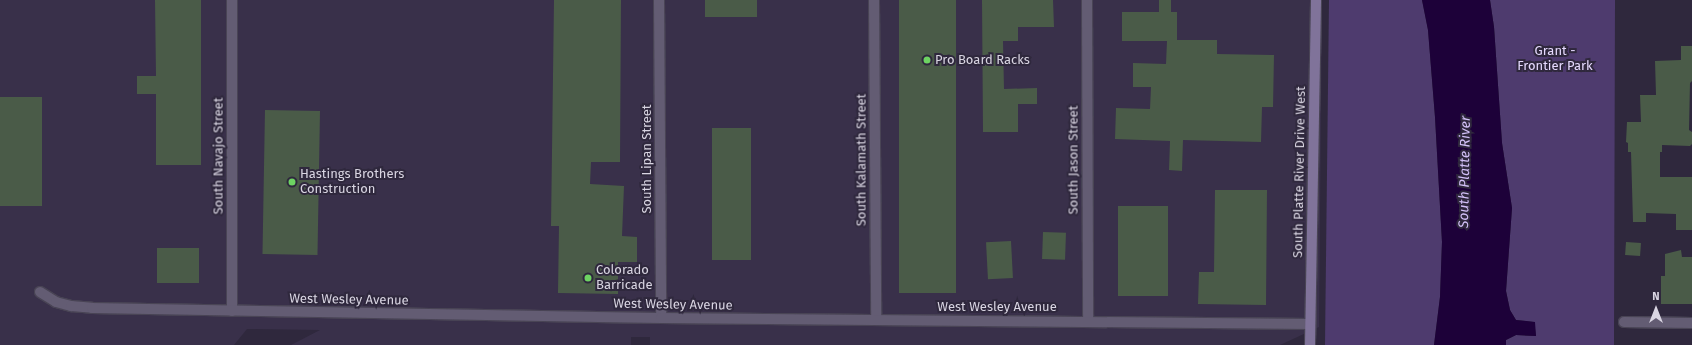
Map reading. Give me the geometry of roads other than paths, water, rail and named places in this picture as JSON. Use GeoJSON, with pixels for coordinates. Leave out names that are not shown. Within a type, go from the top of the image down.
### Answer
{"type":"FeatureCollection","features":[{"type":"Feature","properties":{"kind":"street","name":"South Navajo Street"},"geometry":{"type":"LineString","coordinates":[[232,0],[232,311]]}},
{"type":"Feature","properties":{"kind":"street","name":"South Lipan Street"},"geometry":{"type":"LineString","coordinates":[[659,0],[661,318]]}},
{"type":"Feature","properties":{"kind":"street","name":"South Kalamath Street"},"geometry":{"type":"LineString","coordinates":[[874,0],[876,319]]}},
{"type":"Feature","properties":{"kind":"street","name":"South Jason Street"},"geometry":{"type":"LineString","coordinates":[[1087,0],[1088,321]]}},
{"type":"Feature","properties":{"kind":"street","name":"South Platte River Drive West"},"geometry":{"type":"LineString","coordinates":[[1310,345],[1309,324],[1316,0]]}},
{"type":"Feature","properties":{"kind":"street","name":"West Wesley Avenue"},"geometry":{"type":"LineString","coordinates":[[40,292],[56,302],[71,306],[232,311],[661,318],[1309,324]]}},
{"type":"Feature","properties":{"kind":"street"},"geometry":{"type":"LineString","coordinates":[[1624,322],[1692,323]]}},
{"type":"Feature","properties":{"kind":"water","name":"South Platte River"},"geometry":{"type":"Polygon","coordinates":[[[1422,0],[1490,0],[1494,27],[1502,143],[1512,208],[1506,291],[1510,310],[1516,320],[1535,322],[1536,336],[1516,335],[1506,340],[1506,345],[1434,345],[1440,297],[1442,242],[1435,117],[1428,30],[1422,0]]]}},
{"type":"Feature","properties":{"kind":"place","name":"Pro Board Racks"},"geometry":{"type":"Point","coordinates":[927,60]}},
{"type":"Feature","properties":{"kind":"place","name":"Hastings Brothers Construction"},"geometry":{"type":"Point","coordinates":[292,182]}},
{"type":"Feature","properties":{"kind":"place","name":"Colorado Barricade"},"geometry":{"type":"Point","coordinates":[588,278]}},
{"type":"Feature","properties":{"kind":"park label","name":"Grant - Frontier Park"},"geometry":{"type":"Point","coordinates":[1555,60]}}]}
